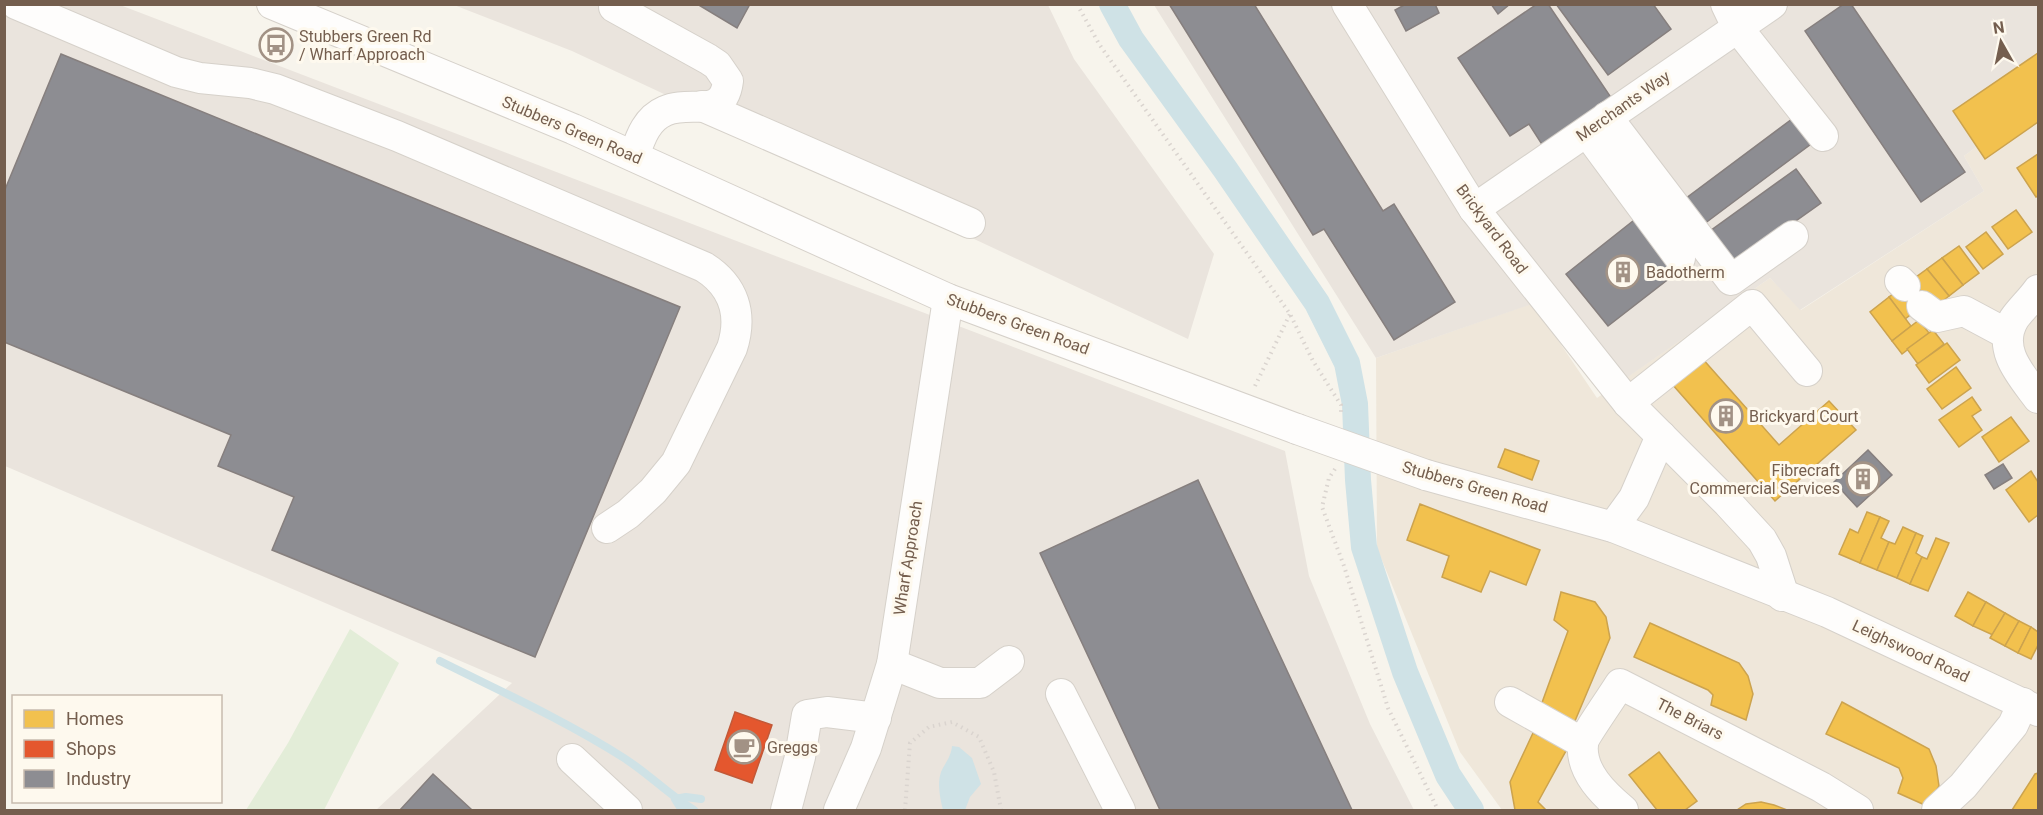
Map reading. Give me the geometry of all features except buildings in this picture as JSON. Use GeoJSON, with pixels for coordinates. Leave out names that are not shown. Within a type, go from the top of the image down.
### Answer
{"type":"FeatureCollection","features":[{"type":"Feature","properties":{"kind":"street"},"geometry":{"type":"LineString","coordinates":[[16,4],[176,72],[200,78],[250,83],[275,89],[387,132],[704,267],[717,275],[727,288],[738,316],[738,331],[732,348],[676,463],[645,499],[608,528]]}},
{"type":"Feature","properties":{"kind":"street","name":"Stubbers Green Road"},"geometry":{"type":"LineString","coordinates":[[272,4],[573,129],[948,299],[1426,475],[1613,527],[1782,596]]}},
{"type":"Feature","properties":{"kind":"street","name":"Brickyard Road"},"geometry":{"type":"LineString","coordinates":[[1347,4],[1474,209],[1628,403],[1762,540],[1771,556],[1782,596]]}},
{"type":"Feature","properties":{"kind":"street","name":"Merchants Way"},"geometry":{"type":"LineString","coordinates":[[1474,209],[1597,124],[1732,16],[1772,4]]}},
{"type":"Feature","properties":{"kind":"street"},"geometry":{"type":"LineString","coordinates":[[614,7],[717,65],[728,81],[720,102],[713,106],[680,108],[663,112],[644,130],[634,156]]}},
{"type":"Feature","properties":{"kind":"street"},"geometry":{"type":"LineString","coordinates":[[1732,16],[1822,136]]}},
{"type":"Feature","properties":{"kind":"street"},"geometry":{"type":"LineString","coordinates":[[702,106],[970,223]]}},
{"type":"Feature","properties":{"kind":"street"},"geometry":{"type":"LineString","coordinates":[[1597,124],[1731,280],[1793,236]]}},
{"type":"Feature","properties":{"kind":"street"},"geometry":{"type":"LineString","coordinates":[[1597,124],[1680,258]]}},
{"type":"Feature","properties":{"kind":"street"},"geometry":{"type":"LineString","coordinates":[[2038,290],[2014,318],[2007,334],[2007,350],[2015,368],[2038,398]]}},
{"type":"Feature","properties":{"kind":"street"},"geometry":{"type":"LineString","coordinates":[[1909,291],[1937,317],[1964,311],[2007,334]]}},
{"type":"Feature","properties":{"kind":"street","name":"Wharf Approach"},"geometry":{"type":"LineString","coordinates":[[839,810],[867,748],[892,664],[948,299]]}},
{"type":"Feature","properties":{"kind":"street"},"geometry":{"type":"LineString","coordinates":[[1628,403],[1752,305],[1807,371]]}},
{"type":"Feature","properties":{"kind":"street"},"geometry":{"type":"LineString","coordinates":[[1613,527],[1634,498],[1661,436]]}},
{"type":"Feature","properties":{"kind":"street","name":"Leighswood Road"},"geometry":{"type":"LineString","coordinates":[[1782,596],[1827,612],[2031,707]]}},
{"type":"Feature","properties":{"kind":"street"},"geometry":{"type":"LineString","coordinates":[[892,664],[940,683],[980,683],[1009,661]]}},
{"type":"Feature","properties":{"kind":"street","name":"The Briars"},"geometry":{"type":"LineString","coordinates":[[1583,743],[1620,684],[1815,799],[1858,810]]}},
{"type":"Feature","properties":{"kind":"street"},"geometry":{"type":"LineString","coordinates":[[1060,694],[1120,810]]}},
{"type":"Feature","properties":{"kind":"street"},"geometry":{"type":"LineString","coordinates":[[1510,702],[1583,743],[1585,763],[1596,782],[1602,791],[1623,810]]}},
{"type":"Feature","properties":{"kind":"street"},"geometry":{"type":"LineString","coordinates":[[1937,810],[1963,786],[2013,725],[2031,707]]}},
{"type":"Feature","properties":{"kind":"street"},"geometry":{"type":"LineString","coordinates":[[786,810],[800,757],[807,715],[827,712],[876,718]]}},
{"type":"Feature","properties":{"kind":"street"},"geometry":{"type":"LineString","coordinates":[[572,759],[627,810]]}},
{"type":"Feature","properties":{"kind":"path"},"geometry":{"type":"LineString","coordinates":[[1244,408],[1290,314]]}},
{"type":"Feature","properties":{"kind":"path"},"geometry":{"type":"LineString","coordinates":[[905,810],[910,743],[929,727],[952,722],[979,737],[994,772],[1000,810]]}},
{"type":"Feature","properties":{"kind":"shaded area"},"geometry":{"type":"Polygon","coordinates":[[[5,5],[120,5],[1285,451],[1309,576],[1370,724],[1414,810],[376,810],[512,683],[5,466],[5,5]]]}},
{"type":"Feature","properties":{"kind":"shaded area"},"geometry":{"type":"Polygon","coordinates":[[[454,5],[1048,5],[1074,59],[1214,254],[1188,339],[572,51],[454,5]]]}},
{"type":"Feature","properties":{"kind":"shaded area"},"geometry":{"type":"Polygon","coordinates":[[[1154,5],[2038,5],[2038,101],[1964,156],[1984,191],[1800,310],[1770,278],[1615,386],[1555,296],[1376,358],[1154,5]]]}},
{"type":"Feature","properties":{"kind":"shaded area"},"geometry":{"type":"Polygon","coordinates":[[[2038,101],[2038,810],[1502,810],[1460,752],[1377,548],[1376,358],[1533,303],[1597,398],[1770,278],[1801,310],[1984,191],[1964,156],[2038,101]]]}},
{"type":"Feature","properties":{"kind":"shaded area"},"geometry":{"type":"Polygon","coordinates":[[[952,746],[959,747],[972,758],[981,784],[970,797],[965,810],[943,810],[941,801],[939,786],[941,772],[952,746]]]}},
{"type":"Feature","properties":{"kind":"green space"},"geometry":{"type":"Polygon","coordinates":[[[350,629],[399,663],[324,810],[246,810],[288,743],[350,629]]]}},
{"type":"Feature","properties":{"kind":"waterway"},"geometry":{"type":"LineString","coordinates":[[1112,4],[1131,39],[1225,169],[1317,303],[1347,363],[1355,404],[1364,547],[1405,672],[1448,775],[1471,810]]}},
{"type":"Feature","properties":{"kind":"waterway"},"geometry":{"type":"LineString","coordinates":[[440,661],[534,707],[602,744],[633,764],[694,810]]}},
{"type":"Feature","properties":{"kind":"waterway"},"geometry":{"type":"LineString","coordinates":[[682,810],[675,799],[686,797],[701,799]]}},
{"type":"Feature","properties":{"kind":"place","name":"Stubbers Green Rd / Wharf Approach"},"geometry":{"type":"Point","coordinates":[276,45]}},
{"type":"Feature","properties":{"kind":"place","name":"Badotherm"},"geometry":{"type":"Point","coordinates":[1623,272]}},
{"type":"Feature","properties":{"kind":"place","name":"Brickyard Court"},"geometry":{"type":"Point","coordinates":[1726,416]}},
{"type":"Feature","properties":{"kind":"place","name":"Fibrecraft Commercial Services"},"geometry":{"type":"Point","coordinates":[1863,479]}},
{"type":"Feature","properties":{"kind":"place","name":"Greggs"},"geometry":{"type":"Point","coordinates":[744,747]}}]}
